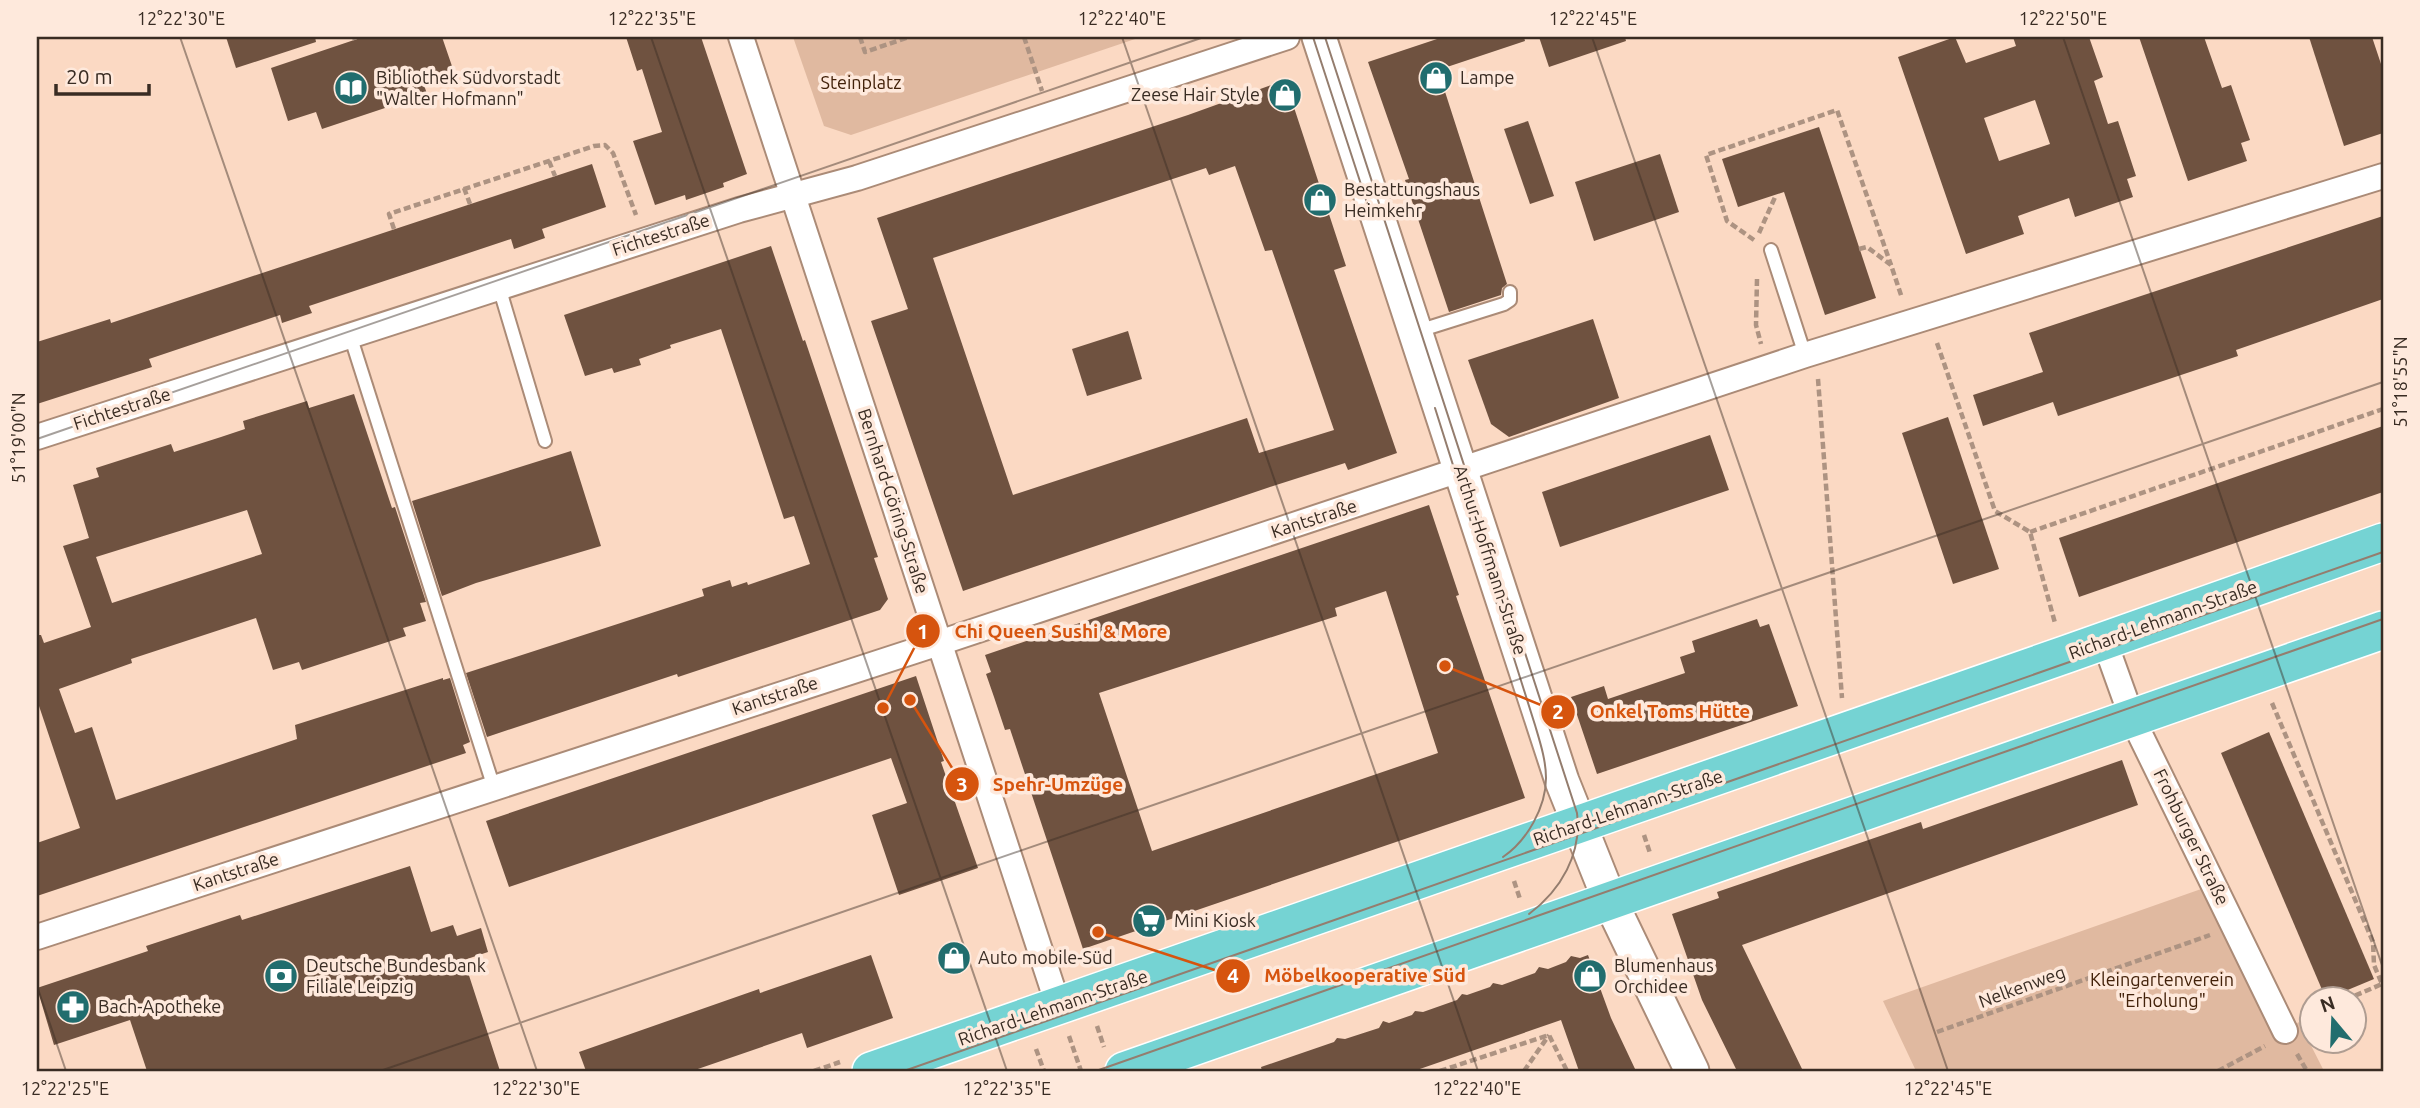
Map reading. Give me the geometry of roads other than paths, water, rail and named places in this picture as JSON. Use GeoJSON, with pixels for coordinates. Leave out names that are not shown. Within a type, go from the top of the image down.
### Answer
{"type":"FeatureCollection","features":[{"type":"Feature","properties":{"kind":"main road","name":"Richard-Lehmann-Straße"},"geometry":{"type":"LineString","coordinates":[[871,1071],[2383,541]]}},
{"type":"Feature","properties":{"kind":"main road"},"geometry":{"type":"LineString","coordinates":[[1116,1064],[1610,901],[2383,630]]}},
{"type":"Feature","properties":{"kind":"street","name":"Bernhard-Göring-Straße"},"geometry":{"type":"LineString","coordinates":[[741,37],[1058,1005]]}},
{"type":"Feature","properties":{"kind":"street","name":"Fichtestraße"},"geometry":{"type":"LineString","coordinates":[[37,437],[644,241],[857,178],[1287,37]]}},
{"type":"Feature","properties":{"kind":"street","name":"Arthur-Hoffmann-Straße"},"geometry":{"type":"LineString","coordinates":[[1319,37],[1578,824],[1610,901],[1692,1071]]}},
{"type":"Feature","properties":{"kind":"street","name":"Kantstraße"},"geometry":{"type":"LineString","coordinates":[[37,937],[939,643],[1919,318],[2383,176]]}},
{"type":"Feature","properties":{"kind":"street","name":"Frohburger Straße"},"geometry":{"type":"LineString","coordinates":[[2104,640],[2132,718],[2235,928],[2280,1035]]}},
{"type":"Feature","properties":{"kind":"lane"},"geometry":{"type":"LineString","coordinates":[[1771,250],[1810,354]]}},
{"type":"Feature","properties":{"kind":"lane"},"geometry":{"type":"LineString","coordinates":[[499,287],[545,441]]}},
{"type":"Feature","properties":{"kind":"lane"},"geometry":{"type":"LineString","coordinates":[[1414,332],[1504,304],[1510,300],[1510,292]]}},
{"type":"Feature","properties":{"kind":"lane"},"geometry":{"type":"LineString","coordinates":[[350,335],[494,788]]}},
{"type":"Feature","properties":{"kind":"tram line"},"geometry":{"type":"LineString","coordinates":[[1313,37],[1369,209]]}},
{"type":"Feature","properties":{"kind":"tram line"},"geometry":{"type":"LineString","coordinates":[[1325,37],[1577,813],[1576,843],[1567,870],[1551,894],[1529,914]]}},
{"type":"Feature","properties":{"kind":"tram line"},"geometry":{"type":"LineString","coordinates":[[1435,408],[1535,725],[1545,765],[1545,789],[1539,812],[1520,842],[1503,857]]}},
{"type":"Feature","properties":{"kind":"tram line"},"geometry":{"type":"LineString","coordinates":[[904,1071],[2383,552]]}},
{"type":"Feature","properties":{"kind":"tram line"},"geometry":{"type":"LineString","coordinates":[[1096,1071],[2383,619]]}},
{"type":"Feature","properties":{"kind":"place","name":"Lampe"},"geometry":{"type":"Point","coordinates":[1436,78]}},
{"type":"Feature","properties":{"kind":"place","name":"Bibliothek Südvorstadt \"Walter Hofmann\""},"geometry":{"type":"Point","coordinates":[351,88]}},
{"type":"Feature","properties":{"kind":"place","name":"Zeese Hair Style"},"geometry":{"type":"Point","coordinates":[1285,95]}},
{"type":"Feature","properties":{"kind":"place","name":"Bestattungshaus Heimkehr"},"geometry":{"type":"Point","coordinates":[1320,200]}},
{"type":"Feature","properties":{"kind":"place","name":"Onkel Toms Hütte"},"geometry":{"type":"Point","coordinates":[1445,666]}},
{"type":"Feature","properties":{"kind":"place","name":"Spehr-Umzüge"},"geometry":{"type":"Point","coordinates":[910,700]}},
{"type":"Feature","properties":{"kind":"place","name":"Chi Queen Sushi & More"},"geometry":{"type":"Point","coordinates":[883,708]}},
{"type":"Feature","properties":{"kind":"place","name":"Mini Kiosk"},"geometry":{"type":"Point","coordinates":[1149,921]}},
{"type":"Feature","properties":{"kind":"place","name":"Möbelkooperative Süd"},"geometry":{"type":"Point","coordinates":[1098,932]}},
{"type":"Feature","properties":{"kind":"place","name":"Auto mobile-Süd"},"geometry":{"type":"Point","coordinates":[954,958]}},
{"type":"Feature","properties":{"kind":"place","name":"Deutsche Bundesbank Filiale Leipzig"},"geometry":{"type":"Point","coordinates":[281,976]}},
{"type":"Feature","properties":{"kind":"place","name":"Blumenhaus Orchidee"},"geometry":{"type":"Point","coordinates":[1590,976]}},
{"type":"Feature","properties":{"kind":"place","name":"Bach-Apotheke"},"geometry":{"type":"Point","coordinates":[73,1007]}},
{"type":"Feature","properties":{"kind":"park label","name":"Steinplatz"},"geometry":{"type":"Point","coordinates":[861,83]}},
{"type":"Feature","properties":{"kind":"park label","name":"Kleingartenverein \"Erholung\""},"geometry":{"type":"Point","coordinates":[2162,990]}}]}
